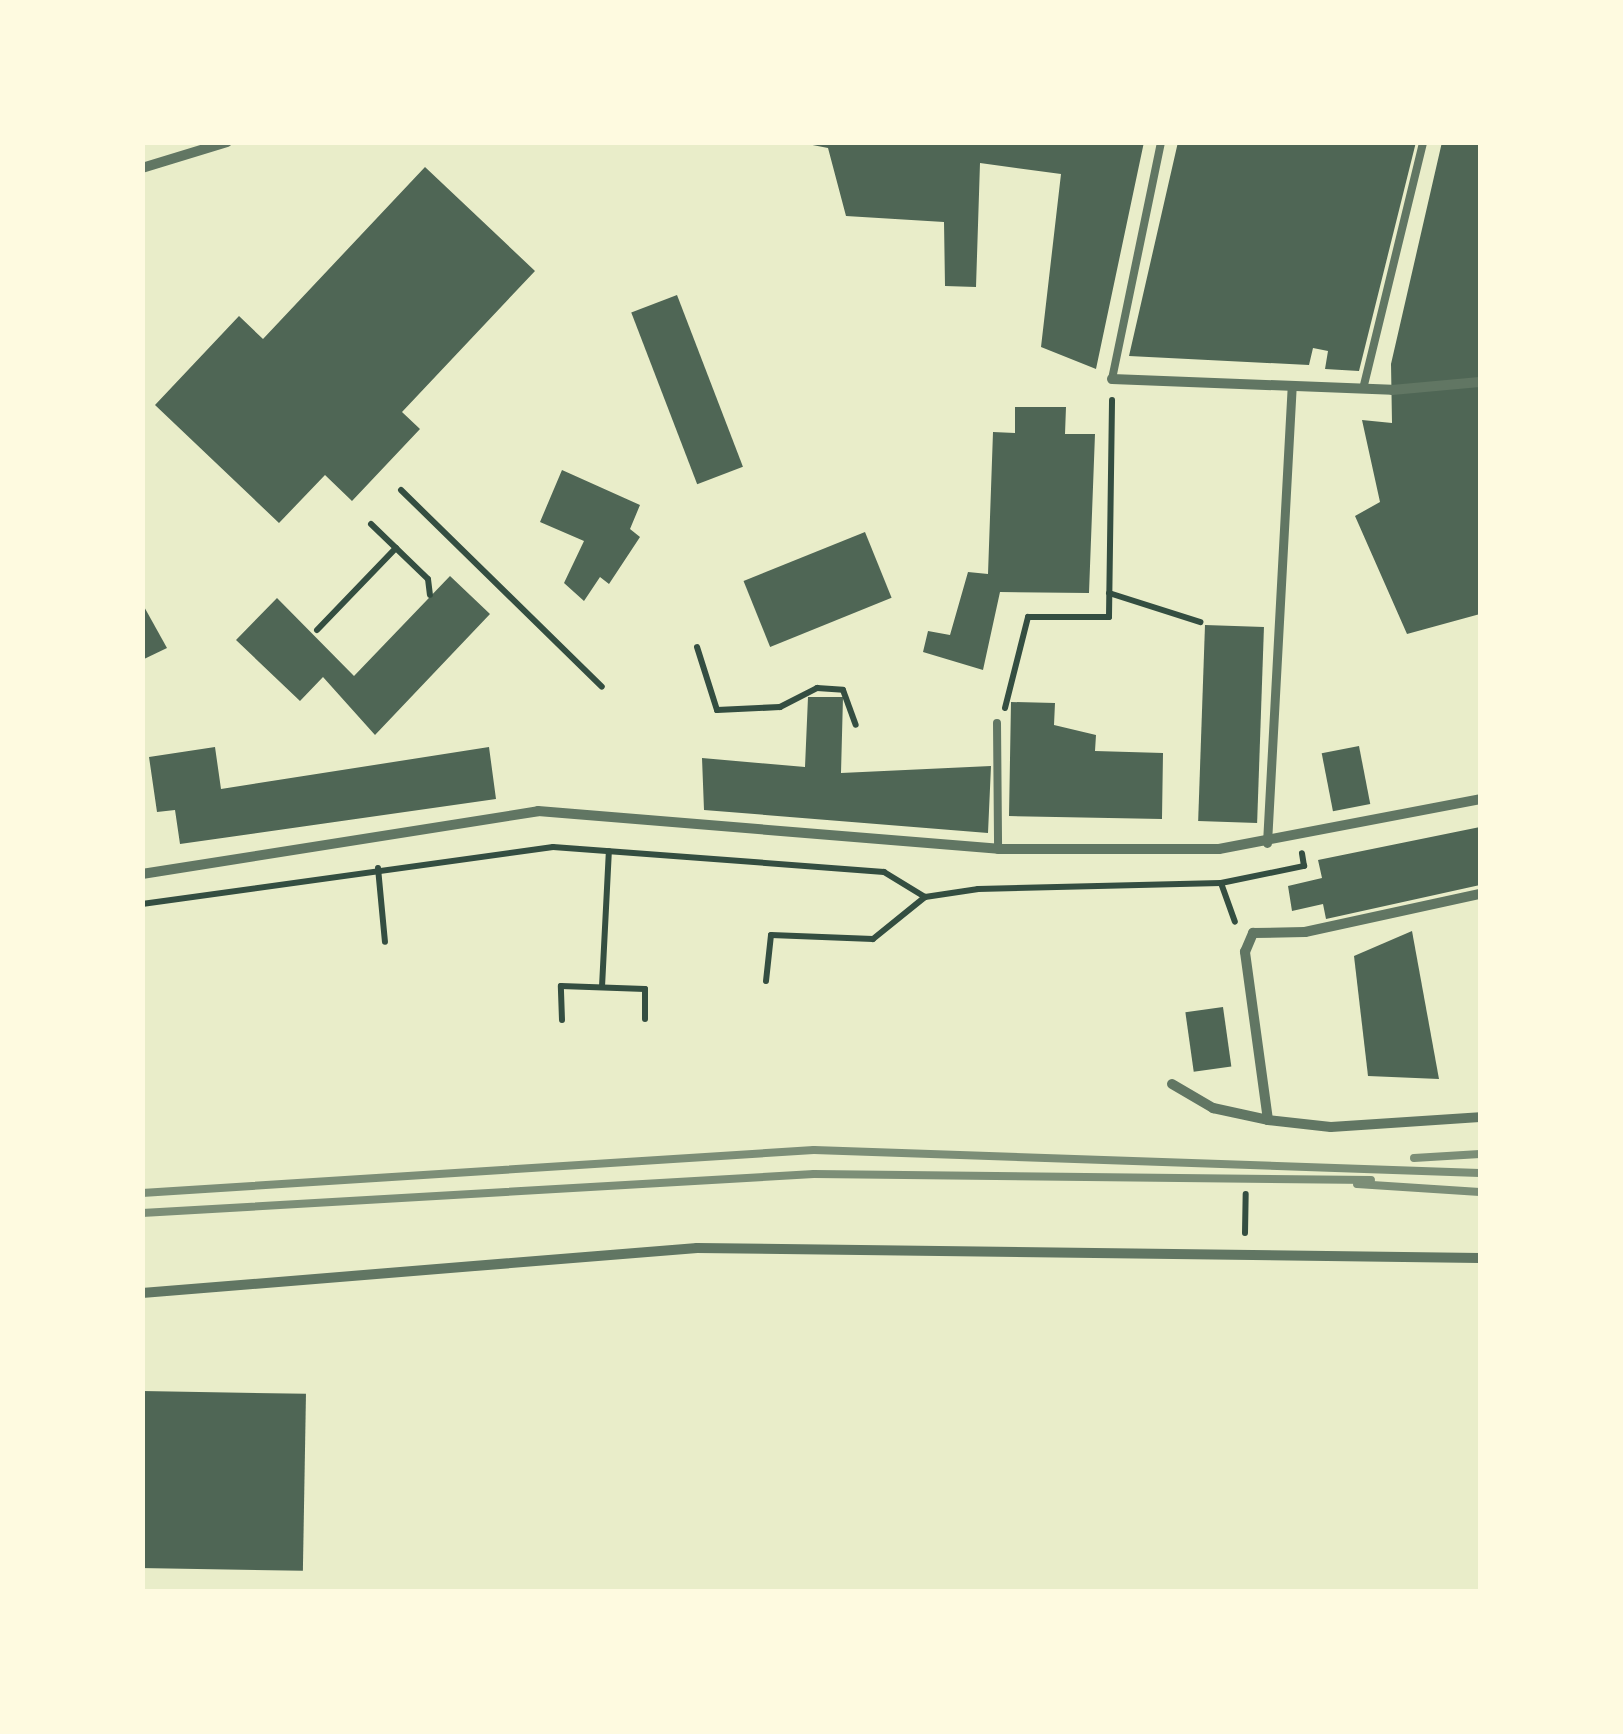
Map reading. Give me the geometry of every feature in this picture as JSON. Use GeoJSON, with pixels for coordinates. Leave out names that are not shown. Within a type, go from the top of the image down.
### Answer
{"type":"FeatureCollection","features":[{"type":"Feature","properties":{"kind":"street"},"geometry":{"type":"LineString","coordinates":[[142,168],[227,142]]}},
{"type":"Feature","properties":{"kind":"street"},"geometry":{"type":"LineString","coordinates":[[1112,379],[1363,389],[1480,382]]}},
{"type":"Feature","properties":{"kind":"street"},"geometry":{"type":"LineString","coordinates":[[1267,842],[1292,388]]}},
{"type":"Feature","properties":{"kind":"street"},"geometry":{"type":"LineString","coordinates":[[142,874],[538,811],[998,849],[1267,842],[1480,800]]}},
{"type":"Feature","properties":{"kind":"street"},"geometry":{"type":"LineString","coordinates":[[1268,1120],[1245,952],[1264,928],[1305,932],[1480,894]]}},
{"type":"Feature","properties":{"kind":"street"},"geometry":{"type":"LineString","coordinates":[[1172,1084],[1214,1108],[1268,1120],[1331,1126],[1480,1117]]}},
{"type":"Feature","properties":{"kind":"street"},"geometry":{"type":"LineString","coordinates":[[142,1294],[697,1248],[1480,1258]]}},
{"type":"Feature","properties":{"kind":"lane"},"geometry":{"type":"LineString","coordinates":[[1112,379],[1160,142]]}},
{"type":"Feature","properties":{"kind":"lane"},"geometry":{"type":"LineString","coordinates":[[1363,389],[1422,142]]}},
{"type":"Feature","properties":{"kind":"lane"},"geometry":{"type":"LineString","coordinates":[[997,723],[998,849]]}},
{"type":"Feature","properties":{"kind":"path"},"geometry":{"type":"LineString","coordinates":[[997,723],[1028,617],[1109,616],[1112,379]]}},
{"type":"Feature","properties":{"kind":"path"},"geometry":{"type":"LineString","coordinates":[[400,490],[602,687]]}},
{"type":"Feature","properties":{"kind":"path"},"geometry":{"type":"LineString","coordinates":[[371,524],[396,548],[430,595]]}},
{"type":"Feature","properties":{"kind":"path"},"geometry":{"type":"LineString","coordinates":[[317,630],[396,548]]}},
{"type":"Feature","properties":{"kind":"path"},"geometry":{"type":"LineString","coordinates":[[1109,593],[1200,622]]}},
{"type":"Feature","properties":{"kind":"path"},"geometry":{"type":"LineString","coordinates":[[697,646],[717,710],[780,707],[816,688],[843,690],[856,726]]}},
{"type":"Feature","properties":{"kind":"path"},"geometry":{"type":"LineString","coordinates":[[142,904],[378,868],[553,847],[884,872],[925,897],[1220,883],[1304,866]]}},
{"type":"Feature","properties":{"kind":"path"},"geometry":{"type":"LineString","coordinates":[[602,987],[609,851]]}},
{"type":"Feature","properties":{"kind":"path"},"geometry":{"type":"LineString","coordinates":[[378,868],[385,942]]}},
{"type":"Feature","properties":{"kind":"path"},"geometry":{"type":"LineString","coordinates":[[1220,883],[1245,952]]}},
{"type":"Feature","properties":{"kind":"path"},"geometry":{"type":"LineString","coordinates":[[766,981],[770,935],[874,940],[925,897]]}},
{"type":"Feature","properties":{"kind":"path"},"geometry":{"type":"LineString","coordinates":[[562,1020],[562,986],[645,989],[645,1019]]}},
{"type":"Feature","properties":{"kind":"path"},"geometry":{"type":"LineString","coordinates":[[1245,1257],[1246,1194]]}},
{"type":"Feature","properties":{"kind":"building"},"geometry":{"type":"Polygon","coordinates":[[[797,142],[1144,142],[1096,369],[1041,347],[1061,174],[980,163],[976,287],[945,286],[944,222],[846,216],[828,148],[797,142]]]}},
{"type":"Feature","properties":{"kind":"building"},"geometry":{"type":"Polygon","coordinates":[[[1178,142],[1416,142],[1359,371],[1325,369],[1328,351],[1313,348],[1309,365],[1129,356],[1178,142]]]}},
{"type":"Feature","properties":{"kind":"building"},"geometry":{"type":"Polygon","coordinates":[[[1442,142],[1480,142],[1480,614],[1407,634],[1355,516],[1380,502],[1362,420],[1392,423],[1391,364],[1442,142]]]}},
{"type":"Feature","properties":{"kind":"building"},"geometry":{"type":"Polygon","coordinates":[[[425,167],[535,271],[402,412],[420,429],[352,501],[325,475],[279,523],[155,405],[239,316],[263,339],[425,167]]]}},
{"type":"Feature","properties":{"kind":"building"},"geometry":{"type":"Polygon","coordinates":[[[677,295],[743,467],[697,484],[631,313],[677,295]]]}},
{"type":"Feature","properties":{"kind":"building"},"geometry":{"type":"Polygon","coordinates":[[[1015,407],[1066,407],[1065,434],[1095,434],[1089,593],[1000,592],[983,670],[923,652],[928,631],[950,635],[968,572],[988,574],[993,432],[1015,433],[1015,407]]]}},
{"type":"Feature","properties":{"kind":"building"},"geometry":{"type":"Polygon","coordinates":[[[562,470],[640,505],[630,529],[640,537],[609,584],[600,577],[584,601],[564,583],[584,541],[540,522],[562,470]]]}},
{"type":"Feature","properties":{"kind":"building"},"geometry":{"type":"Polygon","coordinates":[[[865,532],[892,598],[770,647],[744,581],[865,532]]]}},
{"type":"Feature","properties":{"kind":"building"},"geometry":{"type":"Polygon","coordinates":[[[450,576],[490,614],[375,735],[323,677],[300,701],[236,640],[277,598],[354,676],[450,576]]]}},
{"type":"Feature","properties":{"kind":"building"},"geometry":{"type":"Polygon","coordinates":[[[142,603],[167,648],[142,660],[142,603]]]}},
{"type":"Feature","properties":{"kind":"building"},"geometry":{"type":"Polygon","coordinates":[[[1205,625],[1264,627],[1257,823],[1198,821],[1205,625]]]}},
{"type":"Feature","properties":{"kind":"building"},"geometry":{"type":"Polygon","coordinates":[[[808,697],[843,697],[841,773],[991,766],[988,833],[704,810],[702,758],[805,767],[808,697]]]}},
{"type":"Feature","properties":{"kind":"building"},"geometry":{"type":"Polygon","coordinates":[[[1011,702],[1055,703],[1054,725],[1096,735],[1095,751],[1163,753],[1162,819],[1009,816],[1011,702]]]}},
{"type":"Feature","properties":{"kind":"building"},"geometry":{"type":"Polygon","coordinates":[[[1359,746],[1370,804],[1333,811],[1322,753],[1359,746]]]}},
{"type":"Feature","properties":{"kind":"building"},"geometry":{"type":"Polygon","coordinates":[[[215,747],[221,789],[489,747],[496,799],[180,844],[175,810],[157,812],[149,757],[215,747]]]}},
{"type":"Feature","properties":{"kind":"building"},"geometry":{"type":"Polygon","coordinates":[[[1480,827],[1480,885],[1326,919],[1323,904],[1292,911],[1288,886],[1322,878],[1318,860],[1480,827]]]}},
{"type":"Feature","properties":{"kind":"building"},"geometry":{"type":"Polygon","coordinates":[[[1412,931],[1439,1079],[1368,1076],[1354,956],[1412,931]]]}},
{"type":"Feature","properties":{"kind":"building"},"geometry":{"type":"Polygon","coordinates":[[[1223,1007],[1231,1066],[1194,1072],[1185,1012],[1223,1007]]]}},
{"type":"Feature","properties":{"kind":"building"},"geometry":{"type":"Polygon","coordinates":[[[142,1391],[306,1394],[303,1571],[142,1568],[142,1391]]]}},
{"type":"Feature","properties":{"kind":"railway"},"geometry":{"type":"LineString","coordinates":[[142,1193],[814,1150],[1480,1173]]}},
{"type":"Feature","properties":{"kind":"railway"},"geometry":{"type":"LineString","coordinates":[[1414,1158],[1480,1154]]}},
{"type":"Feature","properties":{"kind":"railway"},"geometry":{"type":"LineString","coordinates":[[142,1213],[814,1174],[1371,1180]]}},
{"type":"Feature","properties":{"kind":"railway"},"geometry":{"type":"LineString","coordinates":[[1357,1184],[1480,1192]]}}]}
